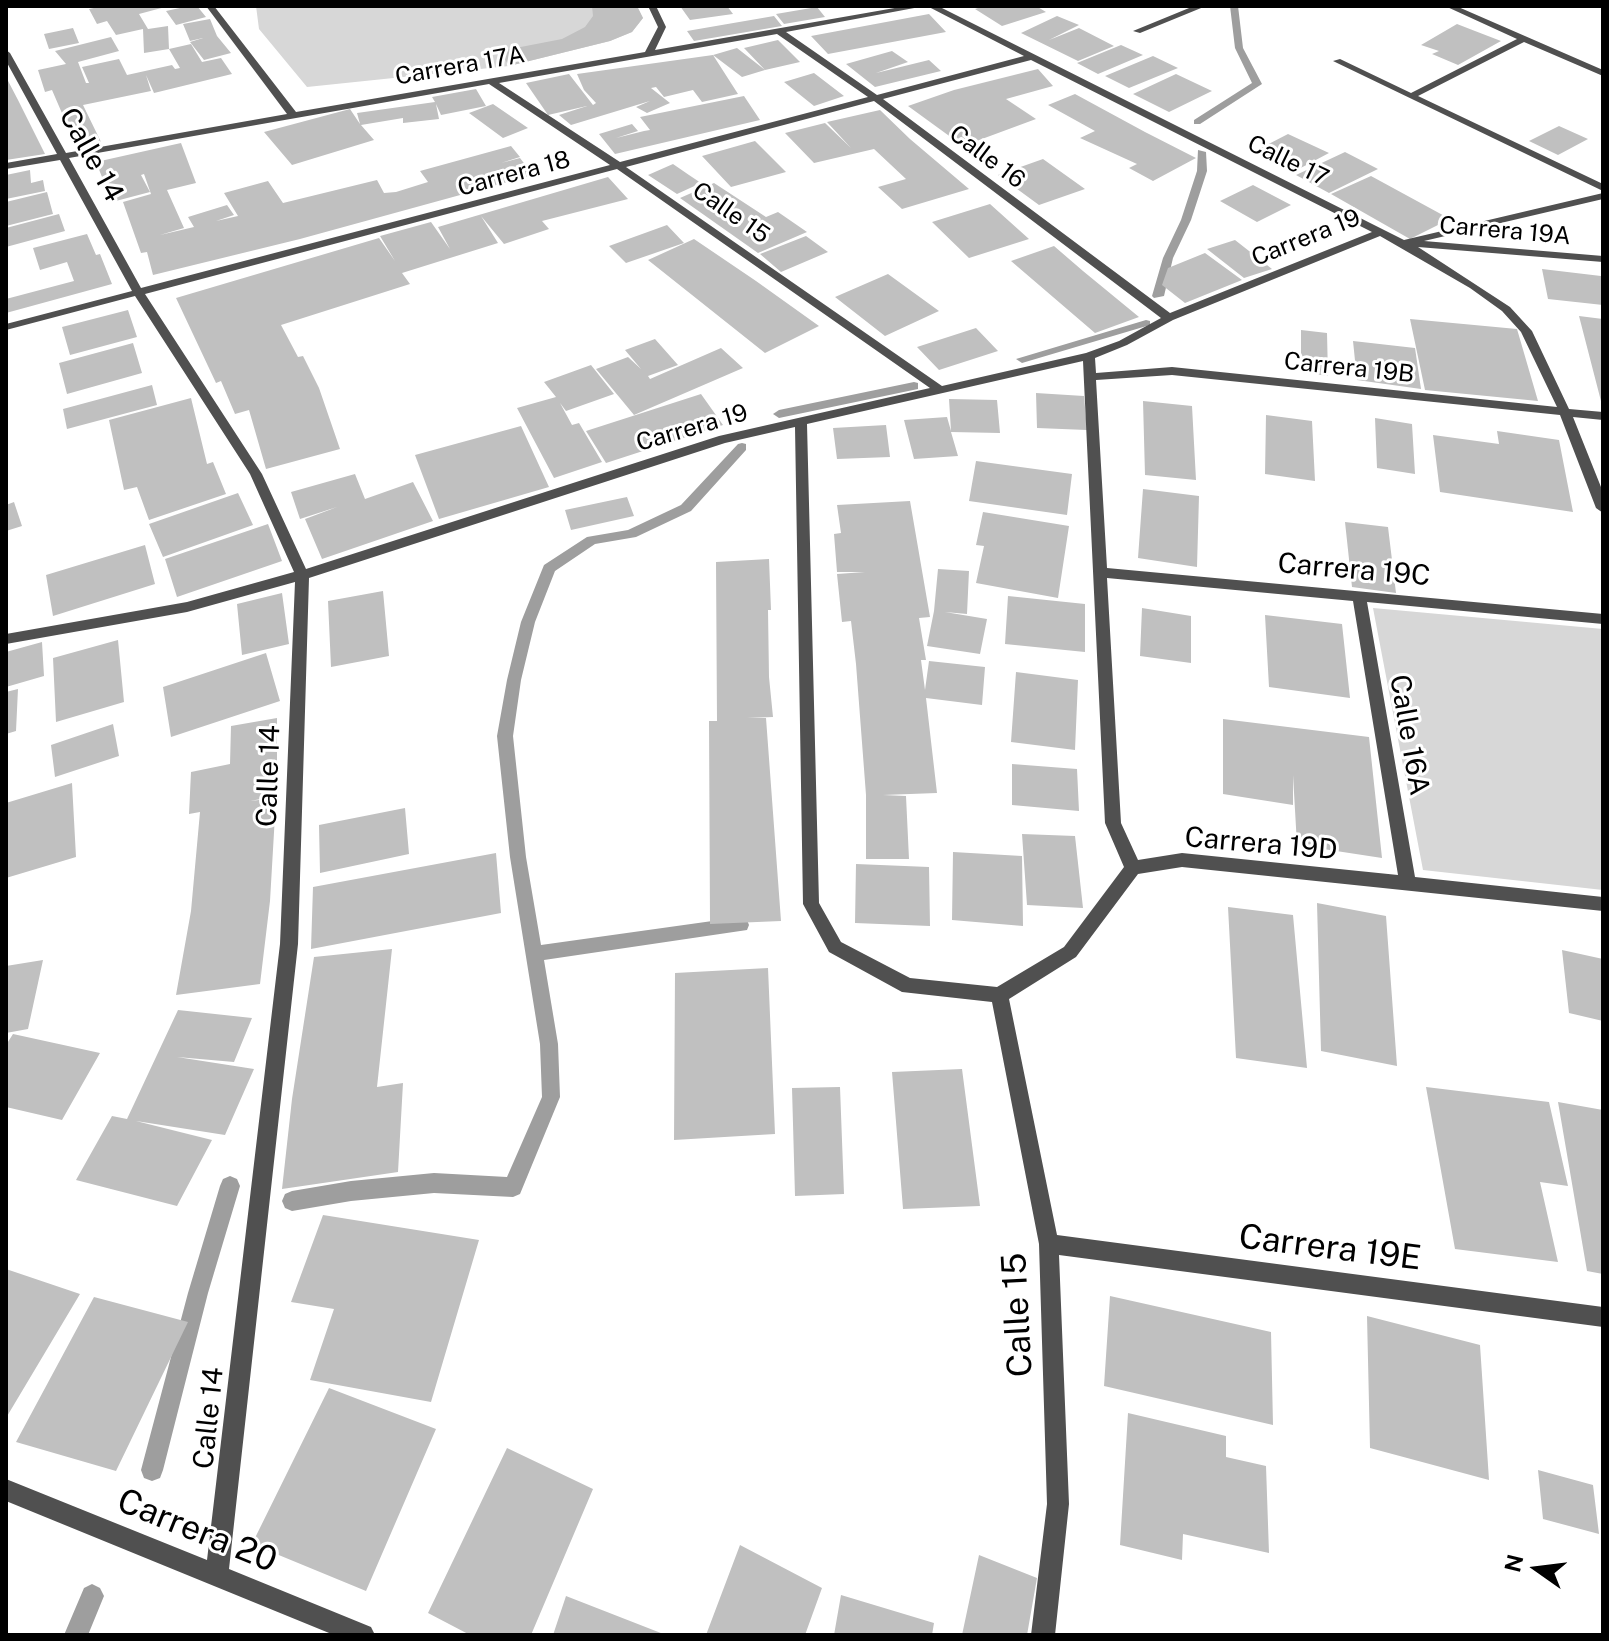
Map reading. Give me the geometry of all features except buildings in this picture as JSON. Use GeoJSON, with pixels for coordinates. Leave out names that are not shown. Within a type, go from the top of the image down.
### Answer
{"type":"FeatureCollection","features":[{"type":"Feature","properties":{"kind":"street"},"geometry":{"type":"LineString","coordinates":[[210,6],[293,115]]}},
{"type":"Feature","properties":{"kind":"street"},"geometry":{"type":"LineString","coordinates":[[649,53],[662,27],[652,6]]}},
{"type":"Feature","properties":{"kind":"street","name":"Carrera 17A"},"geometry":{"type":"LineString","coordinates":[[6,166],[921,6]]}},
{"type":"Feature","properties":{"kind":"street","name":"Calle 17"},"geometry":{"type":"LineString","coordinates":[[931,6],[1403,243],[1506,309],[1526,331],[1565,412],[1603,508]]}},
{"type":"Feature","properties":{"kind":"street"},"geometry":{"type":"LineString","coordinates":[[1137,31],[1202,6]]}},
{"type":"Feature","properties":{"kind":"street"},"geometry":{"type":"LineString","coordinates":[[1449,6],[1603,73]]}},
{"type":"Feature","properties":{"kind":"street","name":"Calle 16"},"geometry":{"type":"LineString","coordinates":[[779,31],[877,99],[1169,318]]}},
{"type":"Feature","properties":{"kind":"street"},"geometry":{"type":"LineString","coordinates":[[1412,96],[1525,38]]}},
{"type":"Feature","properties":{"kind":"street","name":"Calle 14"},"geometry":{"type":"LineString","coordinates":[[6,53],[139,294],[256,474],[302,575],[289,944],[217,1575]]}},
{"type":"Feature","properties":{"kind":"street","name":"Carrera 18"},"geometry":{"type":"LineString","coordinates":[[6,327],[1032,57]]}},
{"type":"Feature","properties":{"kind":"street"},"geometry":{"type":"LineString","coordinates":[[1337,61],[1603,188]]}},
{"type":"Feature","properties":{"kind":"street","name":"Calle 15"},"geometry":{"type":"LineString","coordinates":[[489,80],[620,167],[942,391]]}},
{"type":"Feature","properties":{"kind":"street","name":"Carrera 19"},"geometry":{"type":"LineString","coordinates":[[1403,243],[1603,196]]}},
{"type":"Feature","properties":{"kind":"street","name":"Carrera 19"},"geometry":{"type":"LineString","coordinates":[[6,639],[187,607],[302,575],[723,439],[1089,356],[1123,343],[1169,318],[1380,232]]}},
{"type":"Feature","properties":{"kind":"street","name":"Carrera 19A"},"geometry":{"type":"LineString","coordinates":[[1403,243],[1603,259]]}},
{"type":"Feature","properties":{"kind":"street"},"geometry":{"type":"LineString","coordinates":[[801,422],[811,904],[835,947],[908,986],[999,995],[1070,952],[1133,868],[1113,823],[1089,356]]}},
{"type":"Feature","properties":{"kind":"street","name":"Carrera 19B"},"geometry":{"type":"LineString","coordinates":[[1090,377],[1172,371],[1603,416]]}},
{"type":"Feature","properties":{"kind":"street","name":"Carrera 19C"},"geometry":{"type":"LineString","coordinates":[[1100,572],[1603,619]]}},
{"type":"Feature","properties":{"kind":"street","name":"Calle 16A"},"geometry":{"type":"LineString","coordinates":[[1359,596],[1408,883]]}},
{"type":"Feature","properties":{"kind":"street","name":"Carrera 19D"},"geometry":{"type":"LineString","coordinates":[[1133,868],[1182,860],[1603,904]]}},
{"type":"Feature","properties":{"kind":"street","name":"Calle 15"},"geometry":{"type":"LineString","coordinates":[[999,995],[1049,1244],[1058,1504],[1043,1635]]}},
{"type":"Feature","properties":{"kind":"street","name":"Carrera 19E"},"geometry":{"type":"LineString","coordinates":[[1049,1244],[1603,1317]]}},
{"type":"Feature","properties":{"kind":"street","name":"Carrera 20"},"geometry":{"type":"LineString","coordinates":[[6,1490],[363,1635]]}},
{"type":"Feature","properties":{"kind":"shaded area"},"geometry":{"type":"Polygon","coordinates":[[[256,6],[637,6],[643,18],[632,32],[610,41],[509,66],[307,87],[259,29],[256,6]]]}},
{"type":"Feature","properties":{"kind":"shaded area"},"geometry":{"type":"Polygon","coordinates":[[[1373,608],[1603,629],[1603,890],[1423,870],[1373,608]]]}},
{"type":"Feature","properties":{"kind":"waterway"},"geometry":{"type":"LineString","coordinates":[[1197,122],[1257,84],[1239,48],[1234,6]]}},
{"type":"Feature","properties":{"kind":"waterway"},"geometry":{"type":"LineString","coordinates":[[1158,296],[1168,258],[1186,220],[1202,171],[1201,152]]}},
{"type":"Feature","properties":{"kind":"waterway"},"geometry":{"type":"LineString","coordinates":[[1022,359],[1146,323]]}},
{"type":"Feature","properties":{"kind":"waterway"},"geometry":{"type":"LineString","coordinates":[[779,414],[914,386]]}},
{"type":"Feature","properties":{"kind":"waterway"},"geometry":{"type":"LineString","coordinates":[[534,954],[518,857],[505,736],[528,622],[549,568],[592,540],[631,534],[686,508],[742,447]]}},
{"type":"Feature","properties":{"kind":"waterway"},"geometry":{"type":"LineString","coordinates":[[534,954],[741,925]]}},
{"type":"Feature","properties":{"kind":"waterway"},"geometry":{"type":"LineString","coordinates":[[292,1201],[351,1191],[434,1183],[513,1187],[551,1097],[549,1044],[534,954]]}},
{"type":"Feature","properties":{"kind":"waterway"},"geometry":{"type":"LineString","coordinates":[[152,1470],[198,1293],[230,1186]]}},
{"type":"Feature","properties":{"kind":"waterway"},"geometry":{"type":"LineString","coordinates":[[76,1635],[92,1596]]}}]}
